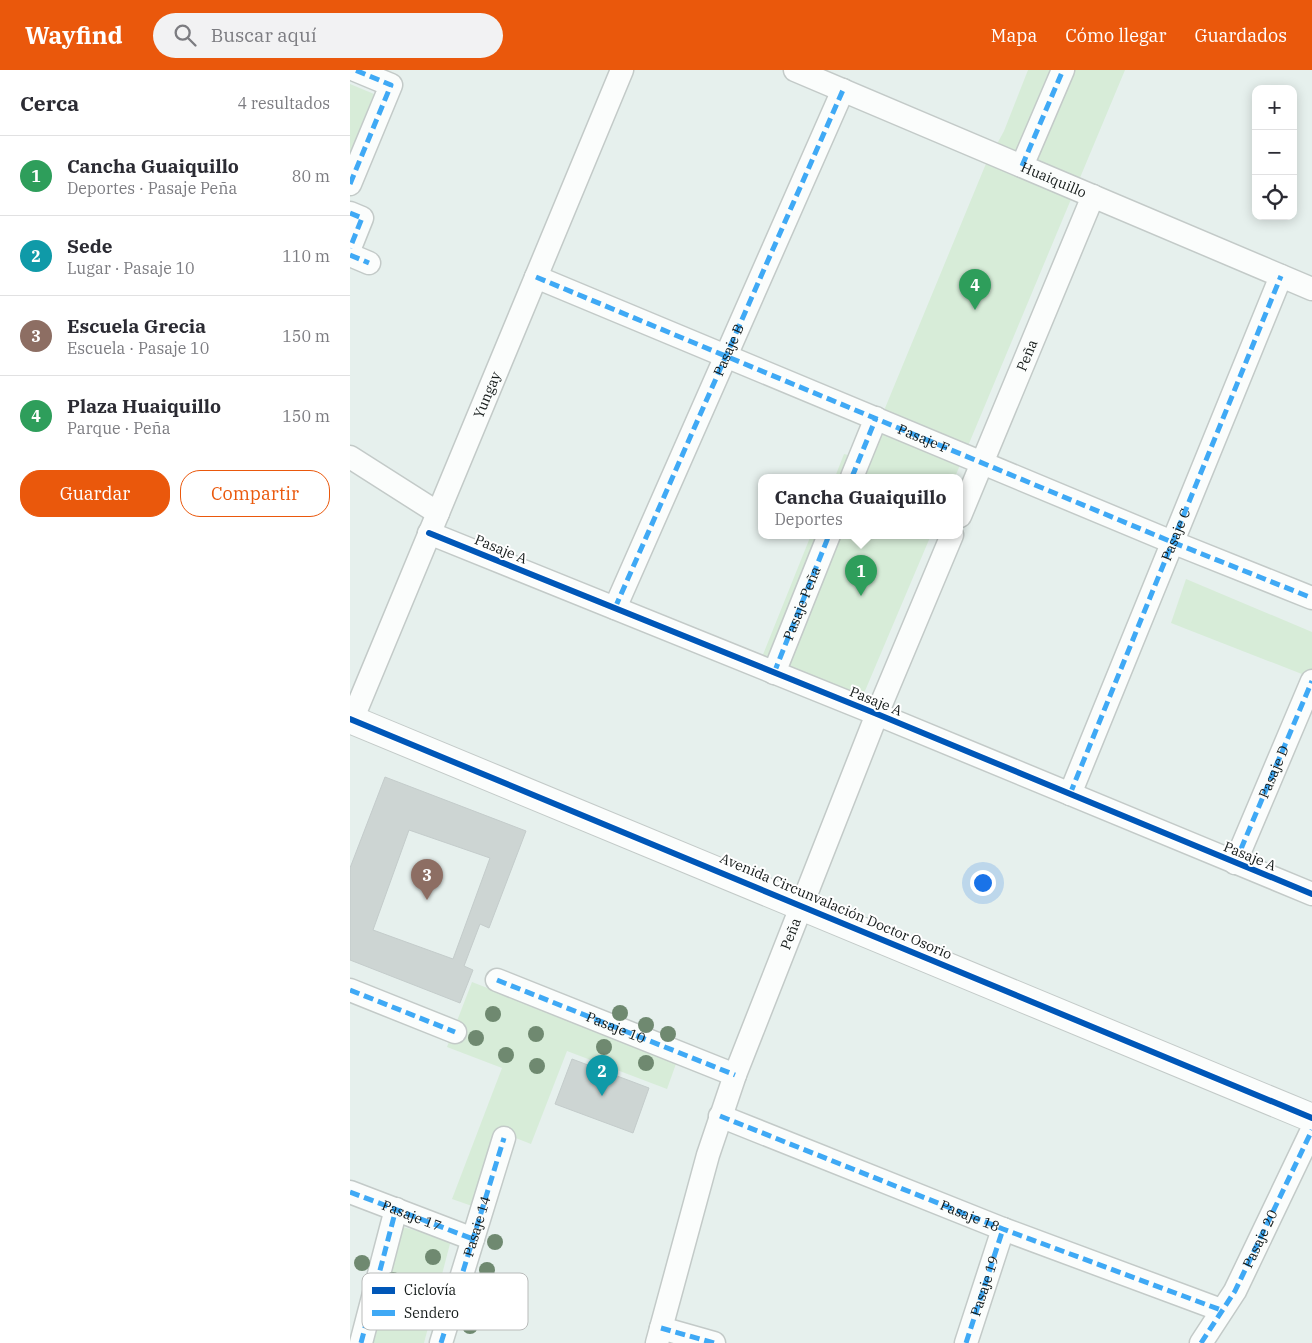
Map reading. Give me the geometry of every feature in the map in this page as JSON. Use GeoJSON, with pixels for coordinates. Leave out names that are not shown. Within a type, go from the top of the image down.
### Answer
{"type":"FeatureCollection","features":[{"type":"Feature","properties":{"kind":"main road","name":"Avenida Circunvalación Doctor Osorio"},"geometry":{"type":"LineString","coordinates":[[351,720],[1312,1118]]}},
{"type":"Feature","properties":{"kind":"street"},"geometry":{"type":"LineString","coordinates":[[350,184],[391,84],[355,70]]}},
{"type":"Feature","properties":{"kind":"street","name":"Yungay"},"geometry":{"type":"LineString","coordinates":[[351,720],[622,70]]}},
{"type":"Feature","properties":{"kind":"street","name":"Huaiquillo"},"geometry":{"type":"LineString","coordinates":[[795,70],[1312,289]]}},
{"type":"Feature","properties":{"kind":"street"},"geometry":{"type":"LineString","coordinates":[[1022,166],[1063,70]]}},
{"type":"Feature","properties":{"kind":"street","name":"Pasaje B"},"geometry":{"type":"LineString","coordinates":[[615,608],[843,90]]}},
{"type":"Feature","properties":{"kind":"street","name":"Peña"},"geometry":{"type":"LineString","coordinates":[[963,509],[1093,196]]}},
{"type":"Feature","properties":{"kind":"street"},"geometry":{"type":"LineString","coordinates":[[350,213],[362,218],[350,248]]}},
{"type":"Feature","properties":{"kind":"street","name":"Pasaje C"},"geometry":{"type":"LineString","coordinates":[[1070,794],[1281,276]]}},
{"type":"Feature","properties":{"kind":"street","name":"Pasaje F"},"geometry":{"type":"LineString","coordinates":[[536,277],[1172,542],[1312,598]]}},
{"type":"Feature","properties":{"kind":"street"},"geometry":{"type":"LineString","coordinates":[[853,474],[876,418]]}},
{"type":"Feature","properties":{"kind":"street","name":"Pasaje A"},"geometry":{"type":"LineString","coordinates":[[350,457],[434,523],[615,608],[1312,894]]}},
{"type":"Feature","properties":{"kind":"street","name":"Pasaje Peña"},"geometry":{"type":"LineString","coordinates":[[774,672],[827,539]]}},
{"type":"Feature","properties":{"kind":"street","name":"Peña"},"geometry":{"type":"LineString","coordinates":[[659,1336],[720,1116],[734,1075],[877,714],[950,539]]}},
{"type":"Feature","properties":{"kind":"street","name":"Pasaje D"},"geometry":{"type":"LineString","coordinates":[[1234,863],[1312,681]]}},
{"type":"Feature","properties":{"kind":"street","name":"Pasaje 10"},"geometry":{"type":"LineString","coordinates":[[497,980],[734,1075]]}},
{"type":"Feature","properties":{"kind":"street"},"geometry":{"type":"LineString","coordinates":[[350,990],[455,1032]]}},
{"type":"Feature","properties":{"kind":"street","name":"Pasaje 18"},"geometry":{"type":"LineString","coordinates":[[720,1116],[1003,1229],[1221,1310]]}},
{"type":"Feature","properties":{"kind":"street","name":"Pasaje 20"},"geometry":{"type":"LineString","coordinates":[[1201,1343],[1234,1291],[1312,1130]]}},
{"type":"Feature","properties":{"kind":"street","name":"Pasaje 14"},"geometry":{"type":"LineString","coordinates":[[463,1273],[504,1138]]}},
{"type":"Feature","properties":{"kind":"street","name":"Pasaje 17"},"geometry":{"type":"LineString","coordinates":[[350,1192],[473,1239]]}},
{"type":"Feature","properties":{"kind":"street"},"geometry":{"type":"LineString","coordinates":[[379,1273],[396,1209]]}},
{"type":"Feature","properties":{"kind":"street","name":"Pasaje 19"},"geometry":{"type":"LineString","coordinates":[[966,1343],[1003,1229]]}},
{"type":"Feature","properties":{"kind":"street"},"geometry":{"type":"LineString","coordinates":[[361,1343],[364,1330]]}},
{"type":"Feature","properties":{"kind":"street","name":"Pasaje 14"},"geometry":{"type":"LineString","coordinates":[[441,1343],[445,1330]]}},
{"type":"Feature","properties":{"kind":"street"},"geometry":{"type":"LineString","coordinates":[[659,1336],[714,1343]]}},
{"type":"Feature","properties":{"kind":"green space"},"geometry":{"type":"Polygon","coordinates":[[[1028,70],[1125,70],[956,474],[836,474],[844,454],[864,459],[985,166],[1004,131],[1028,70]]]}},
{"type":"Feature","properties":{"kind":"green space"},"geometry":{"type":"Polygon","coordinates":[[[350,84],[374,94],[350,153],[350,84]]]}},
{"type":"Feature","properties":{"kind":"green space"},"geometry":{"type":"Polygon","coordinates":[[[809,539],[929,539],[862,698],[760,662],[809,539]]]}},
{"type":"Feature","properties":{"kind":"green space"},"geometry":{"type":"Polygon","coordinates":[[[1186,579],[1312,632],[1312,678],[1171,623],[1186,579]]]}},
{"type":"Feature","properties":{"kind":"green space"},"geometry":{"type":"Polygon","coordinates":[[[472,982],[677,1061],[667,1089],[567,1051],[531,1144],[500,1132],[472,1206],[452,1199],[502,1068],[447,1047],[472,982]]]}},
{"type":"Feature","properties":{"kind":"green space"},"geometry":{"type":"Polygon","coordinates":[[[403,1227],[451,1240],[442,1273],[391,1273],[403,1227]]]}},
{"type":"Feature","properties":{"kind":"green space"},"geometry":{"type":"Polygon","coordinates":[[[376,1330],[427,1330],[424,1343],[373,1343],[376,1330]]]}},
{"type":"Feature","properties":{"kind":"building"},"geometry":{"type":"Polygon","coordinates":[[[385,777],[526,831],[489,928],[480,924],[464,966],[473,970],[460,1003],[350,960],[350,868],[385,777]],[[409,830],[373,930],[453,959],[490,858],[409,830]]]}},
{"type":"Feature","properties":{"kind":"building"},"geometry":{"type":"Polygon","coordinates":[[[572,1059],[649,1088],[633,1133],[555,1104],[572,1059]]]}},
{"type":"Feature","properties":{"kind":"marked path"},"geometry":{"type":"LineString","coordinates":[[350,184],[391,85],[355,70]]}},
{"type":"Feature","properties":{"kind":"marked path"},"geometry":{"type":"LineString","coordinates":[[1022,166],[1063,70]]}},
{"type":"Feature","properties":{"kind":"marked path"},"geometry":{"type":"LineString","coordinates":[[615,608],[843,90]]}},
{"type":"Feature","properties":{"kind":"marked path"},"geometry":{"type":"LineString","coordinates":[[350,213],[362,218],[350,248]]}},
{"type":"Feature","properties":{"kind":"marked path"},"geometry":{"type":"LineString","coordinates":[[350,255],[369,263]]}},
{"type":"Feature","properties":{"kind":"marked path"},"geometry":{"type":"LineString","coordinates":[[1070,794],[1281,276]]}},
{"type":"Feature","properties":{"kind":"marked path"},"geometry":{"type":"LineString","coordinates":[[536,277],[1172,542],[1312,598]]}},
{"type":"Feature","properties":{"kind":"marked path"},"geometry":{"type":"LineString","coordinates":[[853,474],[876,418]]}},
{"type":"Feature","properties":{"kind":"marked path"},"geometry":{"type":"LineString","coordinates":[[774,673],[827,539]]}},
{"type":"Feature","properties":{"kind":"marked path"},"geometry":{"type":"LineString","coordinates":[[1235,863],[1312,681]]}},
{"type":"Feature","properties":{"kind":"marked path"},"geometry":{"type":"LineString","coordinates":[[497,980],[735,1075]]}},
{"type":"Feature","properties":{"kind":"marked path"},"geometry":{"type":"LineString","coordinates":[[350,990],[455,1032]]}},
{"type":"Feature","properties":{"kind":"marked path"},"geometry":{"type":"LineString","coordinates":[[720,1116],[1003,1229],[1221,1310]]}},
{"type":"Feature","properties":{"kind":"marked path"},"geometry":{"type":"LineString","coordinates":[[1201,1343],[1235,1291],[1312,1130]]}},
{"type":"Feature","properties":{"kind":"marked path"},"geometry":{"type":"LineString","coordinates":[[463,1273],[504,1138]]}},
{"type":"Feature","properties":{"kind":"marked path"},"geometry":{"type":"LineString","coordinates":[[350,1192],[473,1239]]}},
{"type":"Feature","properties":{"kind":"marked path"},"geometry":{"type":"LineString","coordinates":[[379,1273],[396,1209]]}},
{"type":"Feature","properties":{"kind":"marked path"},"geometry":{"type":"LineString","coordinates":[[966,1343],[1003,1229]]}},
{"type":"Feature","properties":{"kind":"marked path"},"geometry":{"type":"LineString","coordinates":[[661,1328],[714,1343]]}},
{"type":"Feature","properties":{"kind":"marked path"},"geometry":{"type":"LineString","coordinates":[[361,1343],[364,1330]]}},
{"type":"Feature","properties":{"kind":"marked path"},"geometry":{"type":"LineString","coordinates":[[441,1343],[445,1330]]}},
{"type":"Feature","properties":{"kind":"cycle path"},"geometry":{"type":"LineString","coordinates":[[429,533],[877,714],[1312,894]]}},
{"type":"Feature","properties":{"kind":"cycle path"},"geometry":{"type":"LineString","coordinates":[[350,719],[1312,1118]]}},
{"type":"Feature","properties":{"kind":"place","name":"Plaza Huaiquillo"},"geometry":{"type":"Point","coordinates":[975,310]}},
{"type":"Feature","properties":{"kind":"place","name":"Cancha Guaiquillo"},"geometry":{"type":"Point","coordinates":[861,596]}},
{"type":"Feature","properties":{"kind":"place","name":"Escuela Grecia"},"geometry":{"type":"Point","coordinates":[427,900]}},
{"type":"Feature","properties":{"kind":"place","name":"Sede"},"geometry":{"type":"Point","coordinates":[602,1096]}}]}
